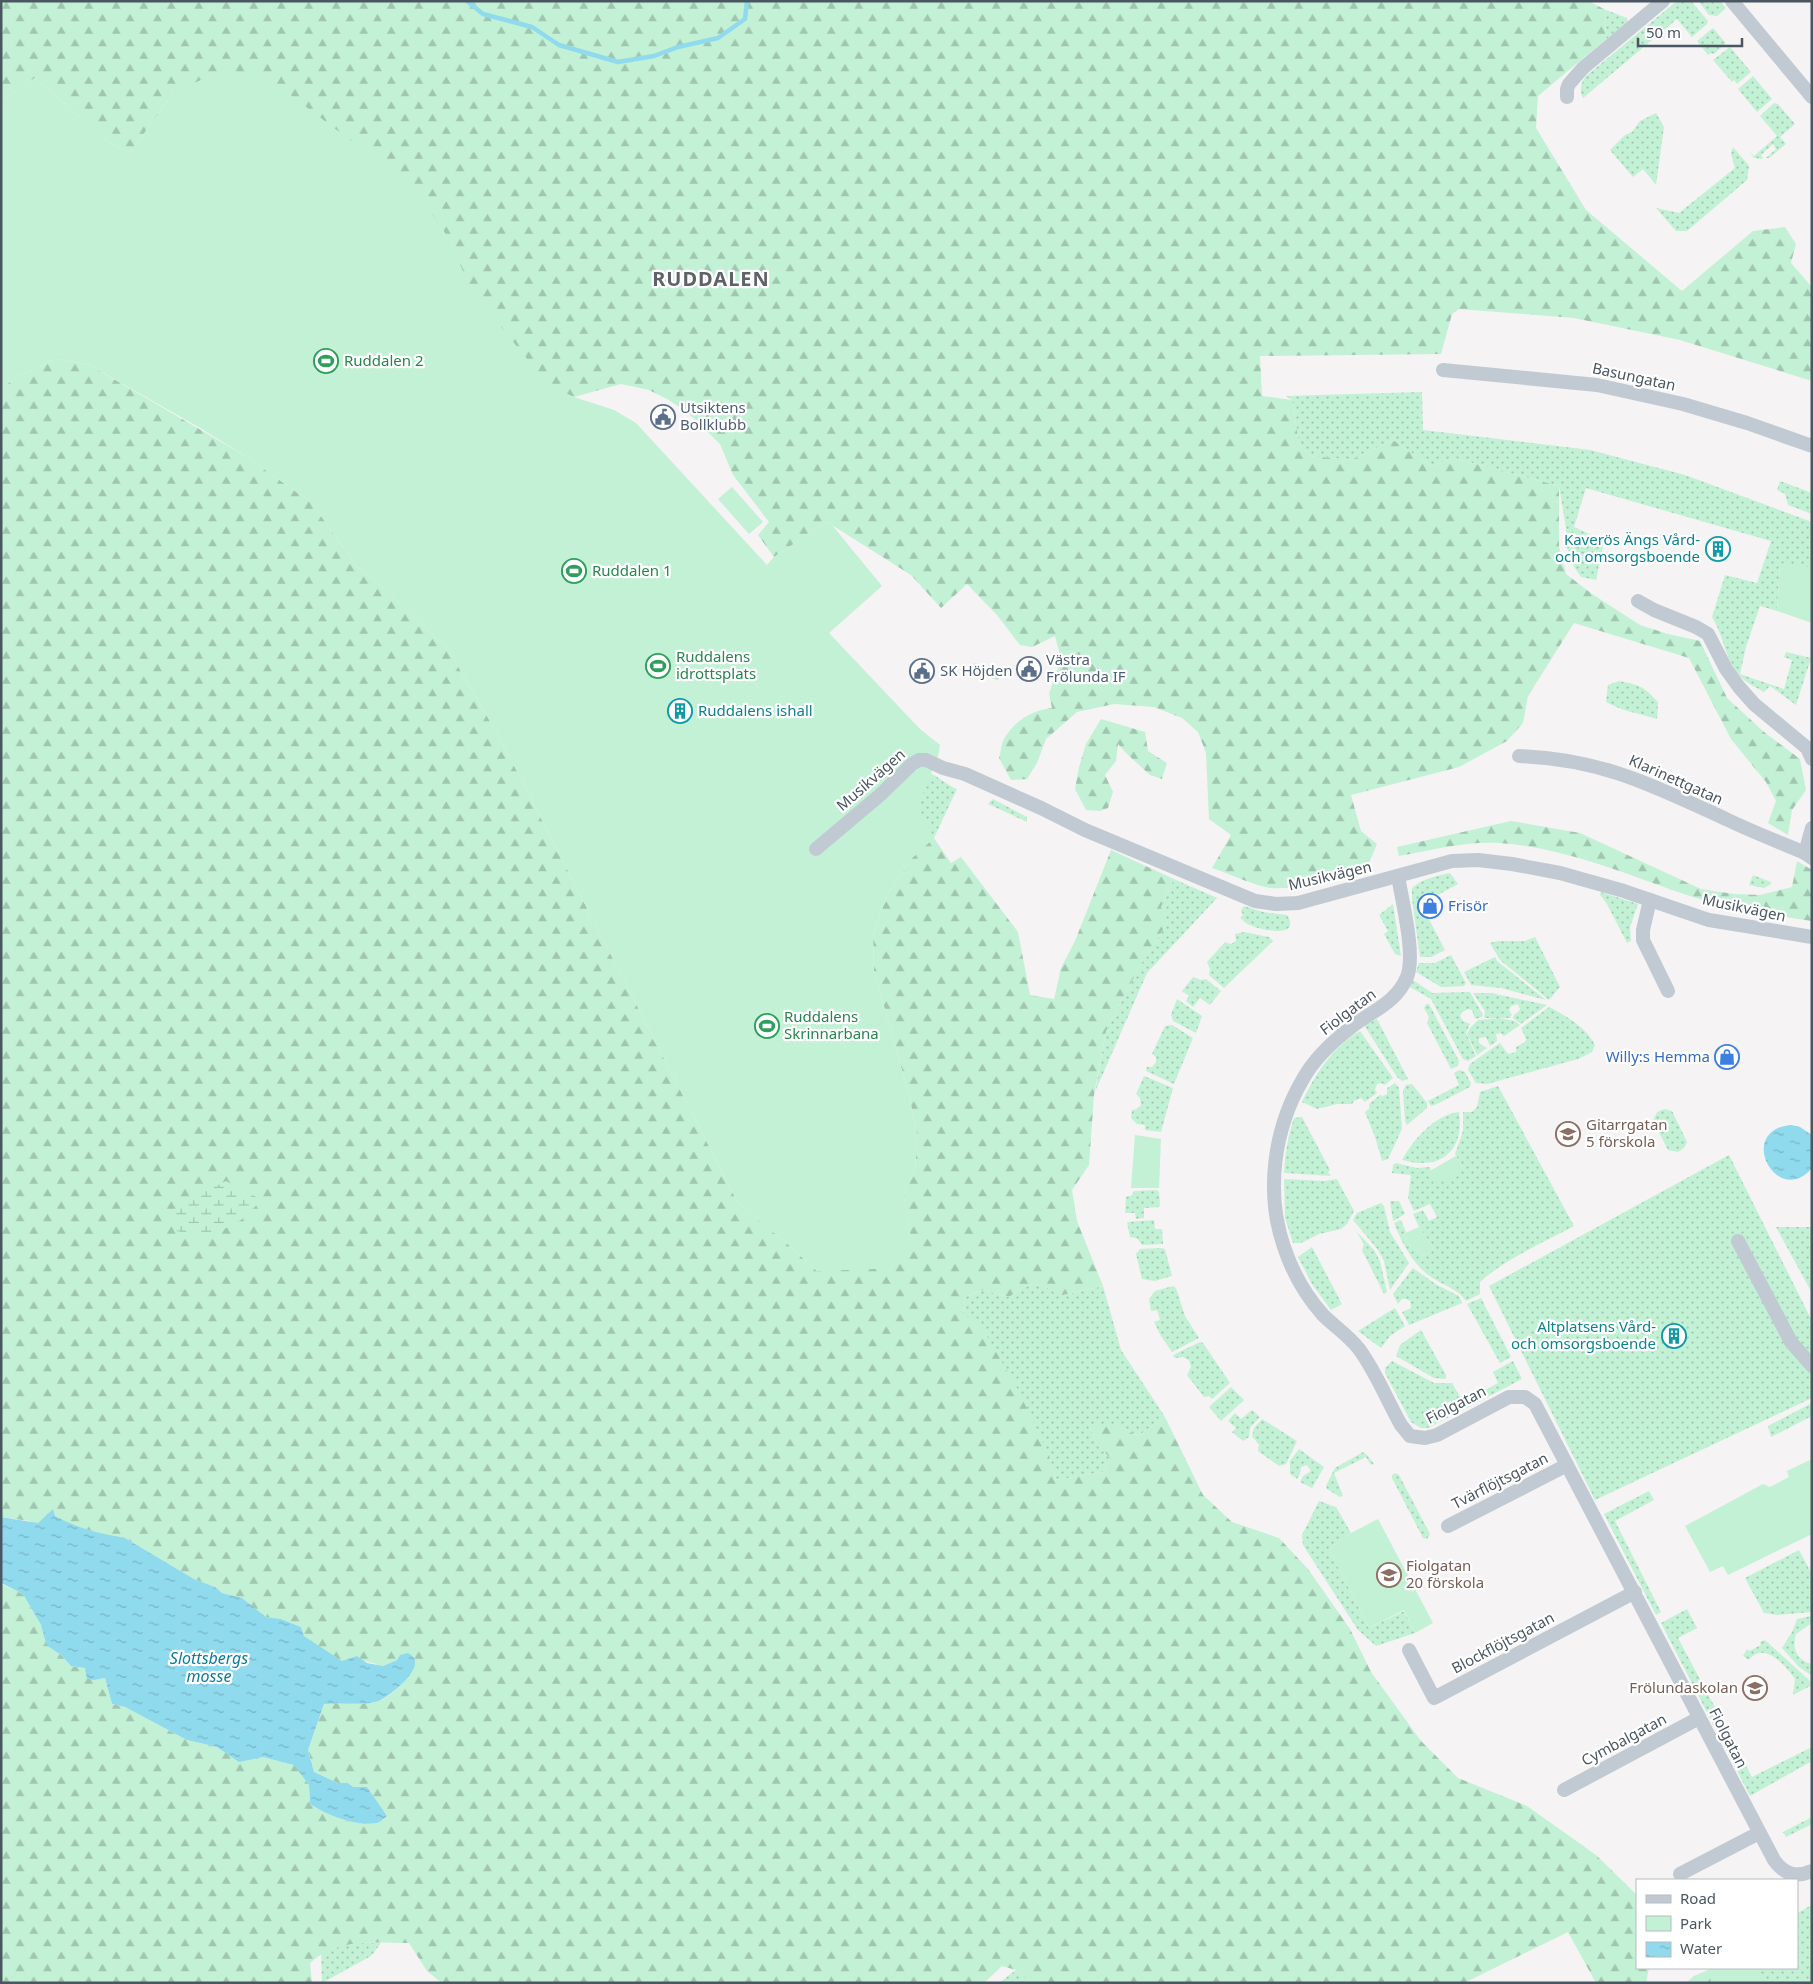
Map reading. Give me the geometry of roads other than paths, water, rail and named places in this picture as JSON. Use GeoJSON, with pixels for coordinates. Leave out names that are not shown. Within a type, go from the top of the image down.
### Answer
{"type":"FeatureCollection","features":[{"type":"Feature","properties":{"kind":"street"},"geometry":{"type":"LineString","coordinates":[[1567,97],[1569,84],[1583,68],[1663,1]]}},
{"type":"Feature","properties":{"kind":"street"},"geometry":{"type":"LineString","coordinates":[[1732,1],[1812,97]]}},
{"type":"Feature","properties":{"kind":"street","name":"Basungatan"},"geometry":{"type":"LineString","coordinates":[[1443,370],[1597,385],[1683,404],[1747,423],[1812,446]]}},
{"type":"Feature","properties":{"kind":"street"},"geometry":{"type":"LineString","coordinates":[[1638,601],[1708,634],[1726,669],[1739,687],[1754,704],[1807,748],[1812,760]]}},
{"type":"Feature","properties":{"kind":"street","name":"Klarinettgatan"},"geometry":{"type":"LineString","coordinates":[[1519,756],[1552,757],[1591,764],[1624,774],[1654,785],[1808,856]]}},
{"type":"Feature","properties":{"kind":"street","name":"Musikvägen"},"geometry":{"type":"LineString","coordinates":[[816,849],[880,795],[912,764],[919,760],[926,760],[943,768],[965,774],[1085,830],[1255,901],[1276,904],[1298,903],[1452,861],[1478,860],[1560,873],[1709,920],[1812,937]]}},
{"type":"Feature","properties":{"kind":"street"},"geometry":{"type":"LineString","coordinates":[[1808,856],[1812,828]]}},
{"type":"Feature","properties":{"kind":"street","name":"Fiolgatan"},"geometry":{"type":"LineString","coordinates":[[1398,876],[1410,959],[1408,972],[1398,993],[1388,1003],[1356,1022],[1334,1041],[1314,1063],[1299,1086],[1281,1133],[1276,1160],[1274,1202],[1281,1238],[1291,1265],[1312,1301],[1323,1315],[1358,1348],[1401,1425],[1410,1436],[1425,1438],[1437,1435],[1509,1397],[1517,1396],[1530,1399],[1535,1404],[1635,1592],[1759,1833],[1779,1867],[1785,1872],[1794,1875],[1812,1872]]}},
{"type":"Feature","properties":{"kind":"street"},"geometry":{"type":"LineString","coordinates":[[1650,900],[1642,930],[1643,940],[1668,991]]}},
{"type":"Feature","properties":{"kind":"street"},"geometry":{"type":"LineString","coordinates":[[1738,1241],[1791,1342],[1812,1366]]}},
{"type":"Feature","properties":{"kind":"street","name":"Tvärflöjtsgatan"},"geometry":{"type":"LineString","coordinates":[[1448,1526],[1568,1465]]}},
{"type":"Feature","properties":{"kind":"street","name":"Blockflöjtsgatan"},"geometry":{"type":"LineString","coordinates":[[1410,1650],[1434,1698],[1635,1592]]}},
{"type":"Feature","properties":{"kind":"street","name":"Cymbalgatan"},"geometry":{"type":"LineString","coordinates":[[1564,1790],[1699,1718]]}},
{"type":"Feature","properties":{"kind":"street"},"geometry":{"type":"LineString","coordinates":[[1680,1874],[1759,1833]]}},
{"type":"Feature","properties":{"kind":"water"},"geometry":{"type":"Polygon","coordinates":[[[1791,1125],[1800,1127],[1812,1135],[1812,1168],[1799,1178],[1786,1179],[1775,1174],[1767,1164],[1764,1152],[1766,1140],[1774,1130],[1791,1125]]]}},
{"type":"Feature","properties":{"kind":"water","name":"Slottsbergs mosse"},"geometry":{"type":"Polygon","coordinates":[[[53,1509],[55,1516],[72,1524],[125,1538],[194,1579],[215,1587],[222,1593],[242,1598],[266,1617],[281,1619],[301,1627],[304,1636],[342,1661],[357,1656],[367,1663],[383,1666],[397,1660],[400,1655],[408,1653],[413,1656],[415,1662],[411,1673],[400,1686],[386,1697],[375,1702],[363,1704],[324,1704],[308,1750],[314,1772],[338,1783],[348,1783],[353,1787],[367,1787],[387,1816],[377,1823],[369,1824],[351,1822],[324,1812],[310,1804],[309,1785],[294,1765],[263,1757],[239,1762],[217,1747],[187,1740],[125,1707],[112,1704],[105,1678],[87,1679],[85,1668],[71,1666],[61,1655],[49,1647],[41,1625],[23,1594],[1,1583],[1,1517],[38,1523],[53,1509]]]}},
{"type":"Feature","properties":{"kind":"waterway"},"geometry":{"type":"LineString","coordinates":[[467,1],[483,14],[532,27],[559,45],[618,62],[654,56],[678,47],[718,38],[745,19],[747,1]]}},
{"type":"Feature","properties":{"kind":"place","name":"Ruddalen 2"},"geometry":{"type":"Point","coordinates":[326,361]}},
{"type":"Feature","properties":{"kind":"place","name":"Utsiktens Bollklubb"},"geometry":{"type":"Point","coordinates":[663,417]}},
{"type":"Feature","properties":{"kind":"place","name":"Kaverös Ängs Vård- och omsorgsboende"},"geometry":{"type":"Point","coordinates":[1718,549]}},
{"type":"Feature","properties":{"kind":"place","name":"Ruddalen 1"},"geometry":{"type":"Point","coordinates":[574,571]}},
{"type":"Feature","properties":{"kind":"place","name":"Ruddalens idrottsplats"},"geometry":{"type":"Point","coordinates":[658,666]}},
{"type":"Feature","properties":{"kind":"place","name":"Västra Frölunda IF"},"geometry":{"type":"Point","coordinates":[1029,669]}},
{"type":"Feature","properties":{"kind":"place","name":"SK Höjden"},"geometry":{"type":"Point","coordinates":[922,671]}},
{"type":"Feature","properties":{"kind":"place","name":"Ruddalens ishall"},"geometry":{"type":"Point","coordinates":[680,711]}},
{"type":"Feature","properties":{"kind":"place","name":"Frisör"},"geometry":{"type":"Point","coordinates":[1430,906]}},
{"type":"Feature","properties":{"kind":"place","name":"Ruddalens Skrinnarbana"},"geometry":{"type":"Point","coordinates":[767,1026]}},
{"type":"Feature","properties":{"kind":"place","name":"Willy:s Hemma"},"geometry":{"type":"Point","coordinates":[1727,1057]}},
{"type":"Feature","properties":{"kind":"place","name":"Gitarrgatan 5 förskola"},"geometry":{"type":"Point","coordinates":[1568,1134]}},
{"type":"Feature","properties":{"kind":"place","name":"Altplatsens Vård- och omsorgsboende"},"geometry":{"type":"Point","coordinates":[1674,1336]}},
{"type":"Feature","properties":{"kind":"place","name":"Fiolgatan 20 förskola"},"geometry":{"type":"Point","coordinates":[1389,1575]}},
{"type":"Feature","properties":{"kind":"place","name":"Frölundaskolan"},"geometry":{"type":"Point","coordinates":[1755,1688]}},
{"type":"Feature","properties":{"kind":"district","name":"RUDDALEN"},"geometry":{"type":"Point","coordinates":[711,279]}}]}
